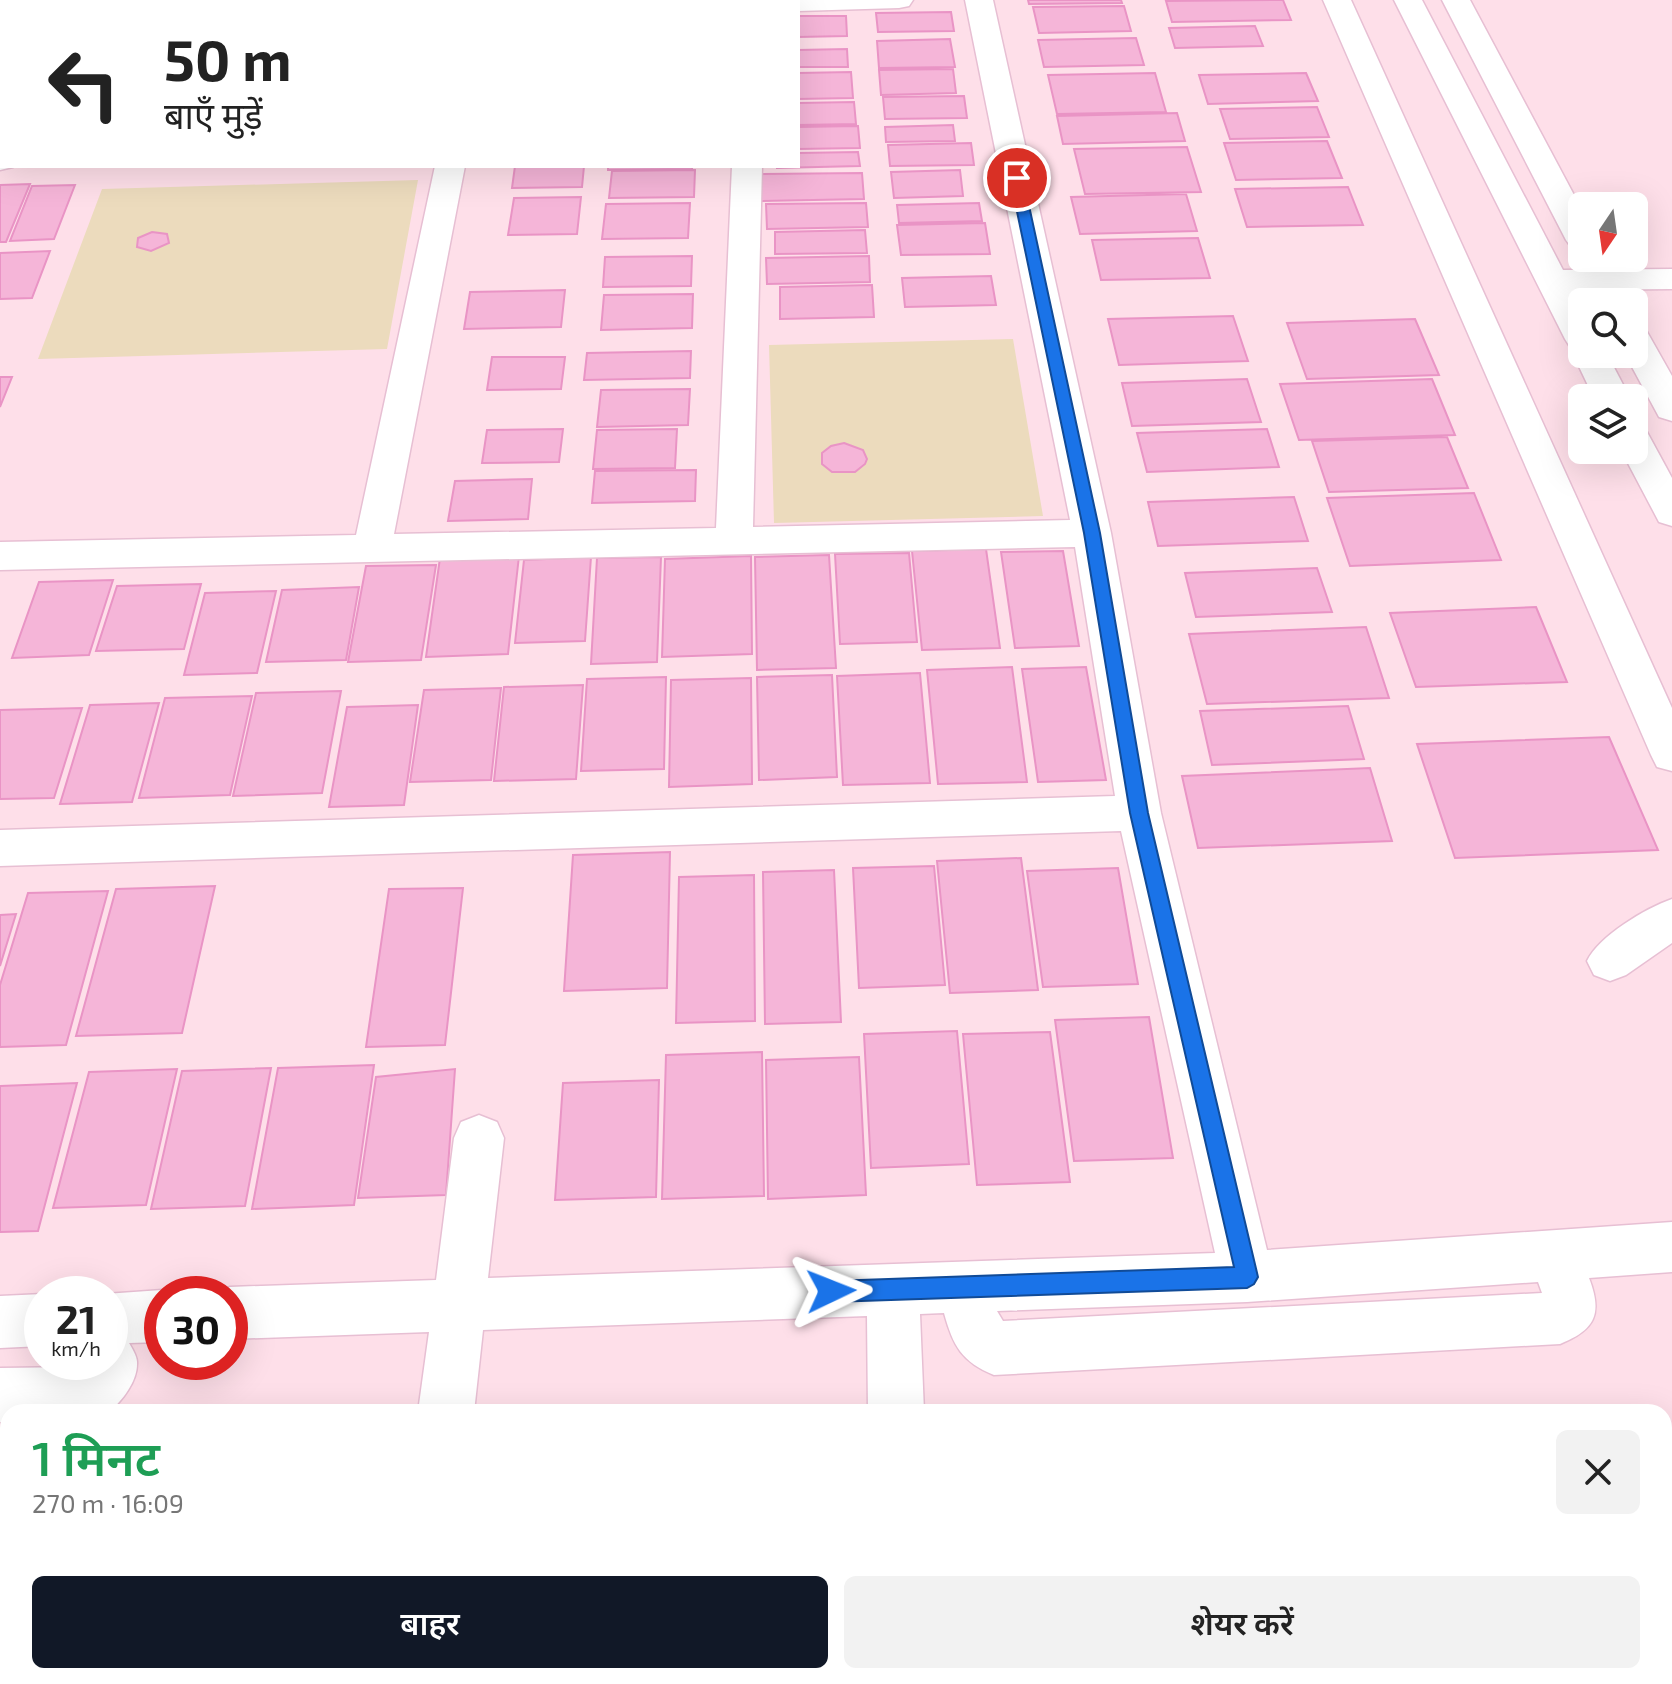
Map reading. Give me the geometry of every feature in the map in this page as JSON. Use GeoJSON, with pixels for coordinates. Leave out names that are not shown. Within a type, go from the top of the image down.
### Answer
{"type":"FeatureCollection","features":[{"type":"Feature","properties":{"kind":"street"},"geometry":{"type":"LineString","coordinates":[[800,3],[899,0]]}},
{"type":"Feature","properties":{"kind":"street"},"geometry":{"type":"LineString","coordinates":[[979,0],[1092,533],[1139,813],[1247,1277]]}},
{"type":"Feature","properties":{"kind":"street"},"geometry":{"type":"LineString","coordinates":[[1337,0],[1672,755]]}},
{"type":"Feature","properties":{"kind":"street"},"geometry":{"type":"LineString","coordinates":[[1408,0],[1568,311]]}},
{"type":"Feature","properties":{"kind":"street"},"geometry":{"type":"LineString","coordinates":[[1456,0],[1568,213]]}},
{"type":"Feature","properties":{"kind":"street"},"geometry":{"type":"LineString","coordinates":[[372,548],[450,168]]}},
{"type":"Feature","properties":{"kind":"street"},"geometry":{"type":"LineString","coordinates":[[734,540],[747,168]]}},
{"type":"Feature","properties":{"kind":"street"},"geometry":{"type":"LineString","coordinates":[[1552,280],[1672,279]]}},
{"type":"Feature","properties":{"kind":"street"},"geometry":{"type":"LineString","coordinates":[[1648,364],[1672,409]]}},
{"type":"Feature","properties":{"kind":"street"},"geometry":{"type":"LineString","coordinates":[[1646,464],[1672,513]]}},
{"type":"Feature","properties":{"kind":"street"},"geometry":{"type":"LineString","coordinates":[[0,592],[8,556],[1092,533]]}},
{"type":"Feature","properties":{"kind":"street"},"geometry":{"type":"LineString","coordinates":[[0,848],[1139,813]]}},
{"type":"Feature","properties":{"kind":"street"},"geometry":{"type":"LineString","coordinates":[[1610,961],[1672,918]]}},
{"type":"Feature","properties":{"kind":"street"},"geometry":{"type":"LineString","coordinates":[[447,1404],[479,1138]]}},
{"type":"Feature","properties":{"kind":"street"},"geometry":{"type":"LineString","coordinates":[[248,1312],[1247,1277],[1672,1247]]}},
{"type":"Feature","properties":{"kind":"street"},"geometry":{"type":"LineString","coordinates":[[965,1287],[973,1326],[983,1341],[994,1348],[1560,1318],[1570,1310],[1569,1294],[1553,1253]]}},
{"type":"Feature","properties":{"kind":"street"},"geometry":{"type":"LineString","coordinates":[[893,1289],[896,1404]]}},
{"type":"Feature","properties":{"kind":"street"},"geometry":{"type":"LineString","coordinates":[[0,1322],[24,1321]]}},
{"type":"Feature","properties":{"kind":"street"},"geometry":{"type":"LineString","coordinates":[[0,1395],[88,1394],[104,1380]]}},
{"type":"Feature","properties":{"kind":"shaded area"},"geometry":{"type":"Polygon","coordinates":[[[418,180],[387,349],[38,359],[102,189],[418,180]]]}},
{"type":"Feature","properties":{"kind":"shaded area"},"geometry":{"type":"Polygon","coordinates":[[[1013,339],[1043,516],[774,523],[769,345],[1013,339]]]}},
{"type":"Feature","properties":{"kind":"building"},"geometry":{"type":"Polygon","coordinates":[[[1028,0],[1121,0],[1122,3],[1029,4],[1028,0]]]}},
{"type":"Feature","properties":{"kind":"building"},"geometry":{"type":"Polygon","coordinates":[[[1283,0],[1291,20],[1172,22],[1166,1],[1283,0]]]}},
{"type":"Feature","properties":{"kind":"building"},"geometry":{"type":"Polygon","coordinates":[[[1124,6],[1131,31],[1039,33],[1033,7],[1124,6]]]}},
{"type":"Feature","properties":{"kind":"building"},"geometry":{"type":"Polygon","coordinates":[[[951,12],[954,31],[878,32],[876,13],[951,12]]]}},
{"type":"Feature","properties":{"kind":"building"},"geometry":{"type":"Polygon","coordinates":[[[800,16],[846,16],[847,36],[800,37],[800,16]]]}},
{"type":"Feature","properties":{"kind":"building"},"geometry":{"type":"Polygon","coordinates":[[[1255,26],[1263,46],[1175,48],[1169,28],[1255,26]]]}},
{"type":"Feature","properties":{"kind":"building"},"geometry":{"type":"Polygon","coordinates":[[[1136,38],[1144,65],[1044,67],[1038,40],[1136,38]]]}},
{"type":"Feature","properties":{"kind":"building"},"geometry":{"type":"Polygon","coordinates":[[[950,39],[955,67],[879,68],[877,41],[950,39]]]}},
{"type":"Feature","properties":{"kind":"building"},"geometry":{"type":"Polygon","coordinates":[[[847,49],[848,67],[800,67],[800,50],[847,49]]]}},
{"type":"Feature","properties":{"kind":"building"},"geometry":{"type":"Polygon","coordinates":[[[953,69],[956,93],[881,95],[879,70],[953,69]]]}},
{"type":"Feature","properties":{"kind":"building"},"geometry":{"type":"Polygon","coordinates":[[[851,72],[853,98],[800,99],[800,73],[851,72]]]}},
{"type":"Feature","properties":{"kind":"building"},"geometry":{"type":"Polygon","coordinates":[[[1155,73],[1166,112],[1057,114],[1048,75],[1155,73]]]}},
{"type":"Feature","properties":{"kind":"building"},"geometry":{"type":"Polygon","coordinates":[[[1306,73],[1318,101],[1208,104],[1199,75],[1306,73]]]}},
{"type":"Feature","properties":{"kind":"building"},"geometry":{"type":"Polygon","coordinates":[[[964,96],[967,118],[885,119],[883,97],[964,96]]]}},
{"type":"Feature","properties":{"kind":"building"},"geometry":{"type":"Polygon","coordinates":[[[854,102],[856,124],[800,125],[800,103],[854,102]]]}},
{"type":"Feature","properties":{"kind":"building"},"geometry":{"type":"Polygon","coordinates":[[[1317,107],[1329,137],[1230,139],[1220,109],[1317,107]]]}},
{"type":"Feature","properties":{"kind":"building"},"geometry":{"type":"Polygon","coordinates":[[[1177,113],[1185,141],[1063,144],[1057,116],[1177,113]]]}},
{"type":"Feature","properties":{"kind":"building"},"geometry":{"type":"Polygon","coordinates":[[[953,125],[955,141],[886,142],[885,127],[953,125]]]}},
{"type":"Feature","properties":{"kind":"building"},"geometry":{"type":"Polygon","coordinates":[[[858,126],[860,148],[800,149],[800,127],[858,126]]]}},
{"type":"Feature","properties":{"kind":"building"},"geometry":{"type":"Polygon","coordinates":[[[1327,141],[1342,178],[1236,180],[1224,143],[1327,141]]]}},
{"type":"Feature","properties":{"kind":"building"},"geometry":{"type":"Polygon","coordinates":[[[971,143],[974,165],[890,166],[888,145],[971,143]]]}},
{"type":"Feature","properties":{"kind":"building"},"geometry":{"type":"Polygon","coordinates":[[[1187,147],[1201,192],[1085,194],[1074,149],[1187,147]]]}},
{"type":"Feature","properties":{"kind":"building"},"geometry":{"type":"Polygon","coordinates":[[[858,152],[860,166],[800,167],[800,153],[858,152]]]}},
{"type":"Feature","properties":{"kind":"building"},"geometry":{"type":"Polygon","coordinates":[[[515,168],[584,168],[582,187],[512,188],[515,168]]]}},
{"type":"Feature","properties":{"kind":"building"},"geometry":{"type":"Polygon","coordinates":[[[608,168],[692,168],[692,169],[608,168]]]}},
{"type":"Feature","properties":{"kind":"building"},"geometry":{"type":"Polygon","coordinates":[[[695,170],[694,197],[609,198],[612,171],[695,170]]]}},
{"type":"Feature","properties":{"kind":"building"},"geometry":{"type":"Polygon","coordinates":[[[960,170],[963,196],[894,198],[891,172],[960,170]]]}},
{"type":"Feature","properties":{"kind":"building"},"geometry":{"type":"Polygon","coordinates":[[[862,173],[864,199],[761,201],[761,174],[862,173]]]}},
{"type":"Feature","properties":{"kind":"building"},"geometry":{"type":"Polygon","coordinates":[[[30,184],[6,242],[0,242],[0,185],[30,184]]]}},
{"type":"Feature","properties":{"kind":"building"},"geometry":{"type":"Polygon","coordinates":[[[75,185],[54,239],[10,241],[32,186],[75,185]]]}},
{"type":"Feature","properties":{"kind":"building"},"geometry":{"type":"Polygon","coordinates":[[[1348,187],[1363,225],[1247,227],[1235,189],[1348,187]]]}},
{"type":"Feature","properties":{"kind":"building"},"geometry":{"type":"Polygon","coordinates":[[[1186,194],[1197,231],[1080,234],[1071,197],[1186,194]]]}},
{"type":"Feature","properties":{"kind":"building"},"geometry":{"type":"Polygon","coordinates":[[[581,197],[577,234],[508,235],[514,198],[581,197]]]}},
{"type":"Feature","properties":{"kind":"building"},"geometry":{"type":"Polygon","coordinates":[[[690,203],[688,238],[602,239],[606,204],[690,203]]]}},
{"type":"Feature","properties":{"kind":"building"},"geometry":{"type":"Polygon","coordinates":[[[866,203],[868,227],[767,229],[766,204],[866,203]]]}},
{"type":"Feature","properties":{"kind":"building"},"geometry":{"type":"Polygon","coordinates":[[[979,203],[982,221],[899,223],[897,205],[979,203]]]}},
{"type":"Feature","properties":{"kind":"building"},"geometry":{"type":"Polygon","coordinates":[[[985,223],[990,254],[901,255],[897,225],[985,223]]]}},
{"type":"Feature","properties":{"kind":"building"},"geometry":{"type":"Polygon","coordinates":[[[865,230],[867,253],[775,254],[775,232],[865,230]]]}},
{"type":"Feature","properties":{"kind":"building"},"geometry":{"type":"Polygon","coordinates":[[[152,232],[167,234],[169,243],[151,251],[137,247],[138,238],[152,232]]]}},
{"type":"Feature","properties":{"kind":"building"},"geometry":{"type":"Polygon","coordinates":[[[1198,238],[1210,278],[1101,280],[1092,240],[1198,238]]]}},
{"type":"Feature","properties":{"kind":"building"},"geometry":{"type":"Polygon","coordinates":[[[50,251],[32,298],[0,299],[0,253],[50,251]]]}},
{"type":"Feature","properties":{"kind":"building"},"geometry":{"type":"Polygon","coordinates":[[[692,256],[691,286],[603,287],[605,257],[692,256]]]}},
{"type":"Feature","properties":{"kind":"building"},"geometry":{"type":"Polygon","coordinates":[[[869,256],[870,282],[767,284],[766,258],[869,256]]]}},
{"type":"Feature","properties":{"kind":"building"},"geometry":{"type":"Polygon","coordinates":[[[991,276],[996,305],[905,307],[902,278],[991,276]]]}},
{"type":"Feature","properties":{"kind":"building"},"geometry":{"type":"Polygon","coordinates":[[[872,285],[874,317],[780,319],[780,287],[872,285]]]}},
{"type":"Feature","properties":{"kind":"building"},"geometry":{"type":"Polygon","coordinates":[[[565,290],[561,327],[464,329],[470,292],[565,290]]]}},
{"type":"Feature","properties":{"kind":"building"},"geometry":{"type":"Polygon","coordinates":[[[693,294],[692,328],[601,330],[604,295],[693,294]]]}},
{"type":"Feature","properties":{"kind":"building"},"geometry":{"type":"Polygon","coordinates":[[[1233,316],[1248,361],[1119,365],[1108,319],[1233,316]]]}},
{"type":"Feature","properties":{"kind":"building"},"geometry":{"type":"Polygon","coordinates":[[[1415,319],[1439,375],[1307,379],[1287,323],[1415,319]]]}},
{"type":"Feature","properties":{"kind":"building"},"geometry":{"type":"Polygon","coordinates":[[[691,351],[690,378],[584,380],[587,353],[691,351]]]}},
{"type":"Feature","properties":{"kind":"building"},"geometry":{"type":"Polygon","coordinates":[[[492,357],[565,357],[561,389],[487,390],[492,357]]]}},
{"type":"Feature","properties":{"kind":"building"},"geometry":{"type":"Polygon","coordinates":[[[0,377],[12,377],[0,407],[0,377]]]}},
{"type":"Feature","properties":{"kind":"building"},"geometry":{"type":"Polygon","coordinates":[[[1247,379],[1261,422],[1132,426],[1122,383],[1247,379]]]}},
{"type":"Feature","properties":{"kind":"building"},"geometry":{"type":"Polygon","coordinates":[[[1432,379],[1455,435],[1299,440],[1280,384],[1432,379]]]}},
{"type":"Feature","properties":{"kind":"building"},"geometry":{"type":"Polygon","coordinates":[[[690,389],[688,425],[597,427],[601,390],[690,389]]]}},
{"type":"Feature","properties":{"kind":"building"},"geometry":{"type":"Polygon","coordinates":[[[563,429],[559,462],[482,463],[487,430],[563,429]]]}},
{"type":"Feature","properties":{"kind":"building"},"geometry":{"type":"Polygon","coordinates":[[[677,429],[675,468],[593,469],[597,430],[677,429]]]}},
{"type":"Feature","properties":{"kind":"building"},"geometry":{"type":"Polygon","coordinates":[[[1267,429],[1279,467],[1147,472],[1137,433],[1267,429]]]}},
{"type":"Feature","properties":{"kind":"building"},"geometry":{"type":"Polygon","coordinates":[[[1447,437],[1468,488],[1329,492],[1312,441],[1447,437]]]}},
{"type":"Feature","properties":{"kind":"building"},"geometry":{"type":"Polygon","coordinates":[[[844,443],[863,450],[867,459],[865,464],[855,472],[832,472],[822,464],[822,453],[831,446],[844,443]]]}},
{"type":"Feature","properties":{"kind":"building"},"geometry":{"type":"Polygon","coordinates":[[[696,470],[695,501],[592,503],[595,471],[696,470]]]}},
{"type":"Feature","properties":{"kind":"building"},"geometry":{"type":"Polygon","coordinates":[[[532,479],[528,519],[448,521],[455,481],[532,479]]]}},
{"type":"Feature","properties":{"kind":"building"},"geometry":{"type":"Polygon","coordinates":[[[1474,493],[1501,560],[1350,566],[1327,498],[1474,493]]]}},
{"type":"Feature","properties":{"kind":"building"},"geometry":{"type":"Polygon","coordinates":[[[1294,497],[1308,541],[1158,546],[1148,502],[1294,497]]]}},
{"type":"Feature","properties":{"kind":"building"},"geometry":{"type":"Polygon","coordinates":[[[986,549],[1000,648],[922,650],[912,551],[986,549]]]}},
{"type":"Feature","properties":{"kind":"building"},"geometry":{"type":"Polygon","coordinates":[[[1063,551],[1079,646],[1015,648],[1001,552],[1063,551]]]}},
{"type":"Feature","properties":{"kind":"building"},"geometry":{"type":"Polygon","coordinates":[[[909,553],[917,642],[840,644],[835,554],[909,553]]]}},
{"type":"Feature","properties":{"kind":"building"},"geometry":{"type":"Polygon","coordinates":[[[829,555],[836,668],[757,670],[755,557],[829,555]]]}},
{"type":"Feature","properties":{"kind":"building"},"geometry":{"type":"Polygon","coordinates":[[[519,556],[508,654],[426,657],[440,558],[519,556]]]}},
{"type":"Feature","properties":{"kind":"building"},"geometry":{"type":"Polygon","coordinates":[[[751,556],[752,654],[662,657],[665,559],[751,556]]]}},
{"type":"Feature","properties":{"kind":"building"},"geometry":{"type":"Polygon","coordinates":[[[591,557],[585,641],[515,643],[524,560],[591,557]]]}},
{"type":"Feature","properties":{"kind":"building"},"geometry":{"type":"Polygon","coordinates":[[[661,557],[657,662],[591,664],[597,558],[661,557]]]}},
{"type":"Feature","properties":{"kind":"building"},"geometry":{"type":"Polygon","coordinates":[[[436,565],[421,660],[348,662],[366,566],[436,565]]]}},
{"type":"Feature","properties":{"kind":"building"},"geometry":{"type":"Polygon","coordinates":[[[1317,568],[1332,612],[1196,617],[1185,573],[1317,568]]]}},
{"type":"Feature","properties":{"kind":"building"},"geometry":{"type":"Polygon","coordinates":[[[113,580],[89,655],[12,658],[39,582],[113,580]]]}},
{"type":"Feature","properties":{"kind":"building"},"geometry":{"type":"Polygon","coordinates":[[[201,584],[184,649],[96,651],[117,586],[201,584]]]}},
{"type":"Feature","properties":{"kind":"building"},"geometry":{"type":"Polygon","coordinates":[[[359,587],[346,660],[266,662],[282,590],[359,587]]]}},
{"type":"Feature","properties":{"kind":"building"},"geometry":{"type":"Polygon","coordinates":[[[276,591],[257,673],[184,675],[205,593],[276,591]]]}},
{"type":"Feature","properties":{"kind":"building"},"geometry":{"type":"Polygon","coordinates":[[[1536,607],[1567,682],[1416,687],[1390,613],[1536,607]]]}},
{"type":"Feature","properties":{"kind":"building"},"geometry":{"type":"Polygon","coordinates":[[[1366,627],[1389,698],[1207,704],[1189,634],[1366,627]]]}},
{"type":"Feature","properties":{"kind":"building"},"geometry":{"type":"Polygon","coordinates":[[[1012,667],[1027,782],[938,784],[927,670],[1012,667]]]}},
{"type":"Feature","properties":{"kind":"building"},"geometry":{"type":"Polygon","coordinates":[[[1086,667],[1106,780],[1038,782],[1022,669],[1086,667]]]}},
{"type":"Feature","properties":{"kind":"building"},"geometry":{"type":"Polygon","coordinates":[[[920,673],[930,783],[843,785],[837,676],[920,673]]]}},
{"type":"Feature","properties":{"kind":"building"},"geometry":{"type":"Polygon","coordinates":[[[832,675],[837,777],[759,780],[757,677],[832,675]]]}},
{"type":"Feature","properties":{"kind":"building"},"geometry":{"type":"Polygon","coordinates":[[[666,677],[664,769],[581,771],[587,679],[666,677]]]}},
{"type":"Feature","properties":{"kind":"building"},"geometry":{"type":"Polygon","coordinates":[[[751,678],[752,784],[669,787],[671,680],[751,678]]]}},
{"type":"Feature","properties":{"kind":"building"},"geometry":{"type":"Polygon","coordinates":[[[583,685],[576,779],[494,781],[504,687],[583,685]]]}},
{"type":"Feature","properties":{"kind":"building"},"geometry":{"type":"Polygon","coordinates":[[[501,688],[491,780],[410,782],[424,690],[501,688]]]}},
{"type":"Feature","properties":{"kind":"building"},"geometry":{"type":"Polygon","coordinates":[[[341,691],[322,793],[233,796],[256,693],[341,691]]]}},
{"type":"Feature","properties":{"kind":"building"},"geometry":{"type":"Polygon","coordinates":[[[252,696],[230,795],[139,798],[165,698],[252,696]]]}},
{"type":"Feature","properties":{"kind":"building"},"geometry":{"type":"Polygon","coordinates":[[[159,703],[132,802],[60,804],[90,705],[159,703]]]}},
{"type":"Feature","properties":{"kind":"building"},"geometry":{"type":"Polygon","coordinates":[[[418,705],[404,805],[329,807],[347,707],[418,705]]]}},
{"type":"Feature","properties":{"kind":"building"},"geometry":{"type":"Polygon","coordinates":[[[1348,706],[1364,759],[1212,765],[1200,711],[1348,706]]]}},
{"type":"Feature","properties":{"kind":"building"},"geometry":{"type":"Polygon","coordinates":[[[82,708],[54,798],[0,799],[0,710],[82,708]]]}},
{"type":"Feature","properties":{"kind":"building"},"geometry":{"type":"Polygon","coordinates":[[[1609,737],[1658,850],[1455,858],[1417,744],[1609,737]]]}},
{"type":"Feature","properties":{"kind":"building"},"geometry":{"type":"Polygon","coordinates":[[[1370,768],[1392,841],[1198,848],[1182,776],[1370,768]]]}},
{"type":"Feature","properties":{"kind":"building"},"geometry":{"type":"Polygon","coordinates":[[[670,852],[667,988],[564,991],[573,855],[670,852]]]}},
{"type":"Feature","properties":{"kind":"building"},"geometry":{"type":"Polygon","coordinates":[[[1021,858],[1038,990],[950,993],[937,861],[1021,858]]]}},
{"type":"Feature","properties":{"kind":"building"},"geometry":{"type":"Polygon","coordinates":[[[934,866],[945,985],[859,988],[853,868],[934,866]]]}},
{"type":"Feature","properties":{"kind":"building"},"geometry":{"type":"Polygon","coordinates":[[[1118,868],[1138,984],[1043,987],[1027,871],[1118,868]]]}},
{"type":"Feature","properties":{"kind":"building"},"geometry":{"type":"Polygon","coordinates":[[[834,870],[841,1022],[765,1024],[763,872],[834,870]]]}},
{"type":"Feature","properties":{"kind":"building"},"geometry":{"type":"Polygon","coordinates":[[[754,875],[755,1021],[676,1023],[679,877],[754,875]]]}},
{"type":"Feature","properties":{"kind":"building"},"geometry":{"type":"Polygon","coordinates":[[[215,886],[182,1033],[76,1036],[116,889],[215,886]]]}},
{"type":"Feature","properties":{"kind":"building"},"geometry":{"type":"Polygon","coordinates":[[[463,888],[445,1045],[366,1047],[389,889],[463,888]]]}},
{"type":"Feature","properties":{"kind":"building"},"geometry":{"type":"Polygon","coordinates":[[[108,891],[66,1045],[0,1047],[0,985],[28,893],[108,891]]]}},
{"type":"Feature","properties":{"kind":"building"},"geometry":{"type":"Polygon","coordinates":[[[16,914],[0,966],[0,915],[16,914]]]}},
{"type":"Feature","properties":{"kind":"building"},"geometry":{"type":"Polygon","coordinates":[[[1149,1017],[1173,1158],[1074,1161],[1055,1020],[1149,1017]]]}},
{"type":"Feature","properties":{"kind":"building"},"geometry":{"type":"Polygon","coordinates":[[[957,1031],[969,1164],[871,1168],[864,1034],[957,1031]]]}},
{"type":"Feature","properties":{"kind":"building"},"geometry":{"type":"Polygon","coordinates":[[[1050,1032],[1070,1182],[977,1185],[963,1034],[1050,1032]]]}},
{"type":"Feature","properties":{"kind":"building"},"geometry":{"type":"Polygon","coordinates":[[[762,1052],[764,1196],[662,1199],[666,1055],[762,1052]]]}},
{"type":"Feature","properties":{"kind":"building"},"geometry":{"type":"Polygon","coordinates":[[[859,1057],[866,1195],[768,1199],[766,1060],[859,1057]]]}},
{"type":"Feature","properties":{"kind":"building"},"geometry":{"type":"Polygon","coordinates":[[[374,1065],[354,1205],[252,1209],[278,1068],[374,1065]]]}},
{"type":"Feature","properties":{"kind":"building"},"geometry":{"type":"Polygon","coordinates":[[[271,1068],[245,1206],[151,1209],[182,1071],[271,1068]]]}},
{"type":"Feature","properties":{"kind":"building"},"geometry":{"type":"Polygon","coordinates":[[[177,1069],[146,1205],[53,1208],[89,1072],[177,1069]]]}},
{"type":"Feature","properties":{"kind":"building"},"geometry":{"type":"Polygon","coordinates":[[[455,1069],[446,1195],[358,1198],[376,1077],[455,1069]]]}},
{"type":"Feature","properties":{"kind":"building"},"geometry":{"type":"Polygon","coordinates":[[[659,1080],[656,1197],[555,1200],[563,1083],[659,1080]]]}},
{"type":"Feature","properties":{"kind":"building"},"geometry":{"type":"Polygon","coordinates":[[[77,1083],[38,1231],[0,1232],[0,1086],[77,1083]]]}},
{"type":"Feature","properties":{"kind":"route"},"geometry":{"type":"LineString","coordinates":[[831,1291],[1247,1277],[1139,813],[1092,533],[1017,178]]}}]}
